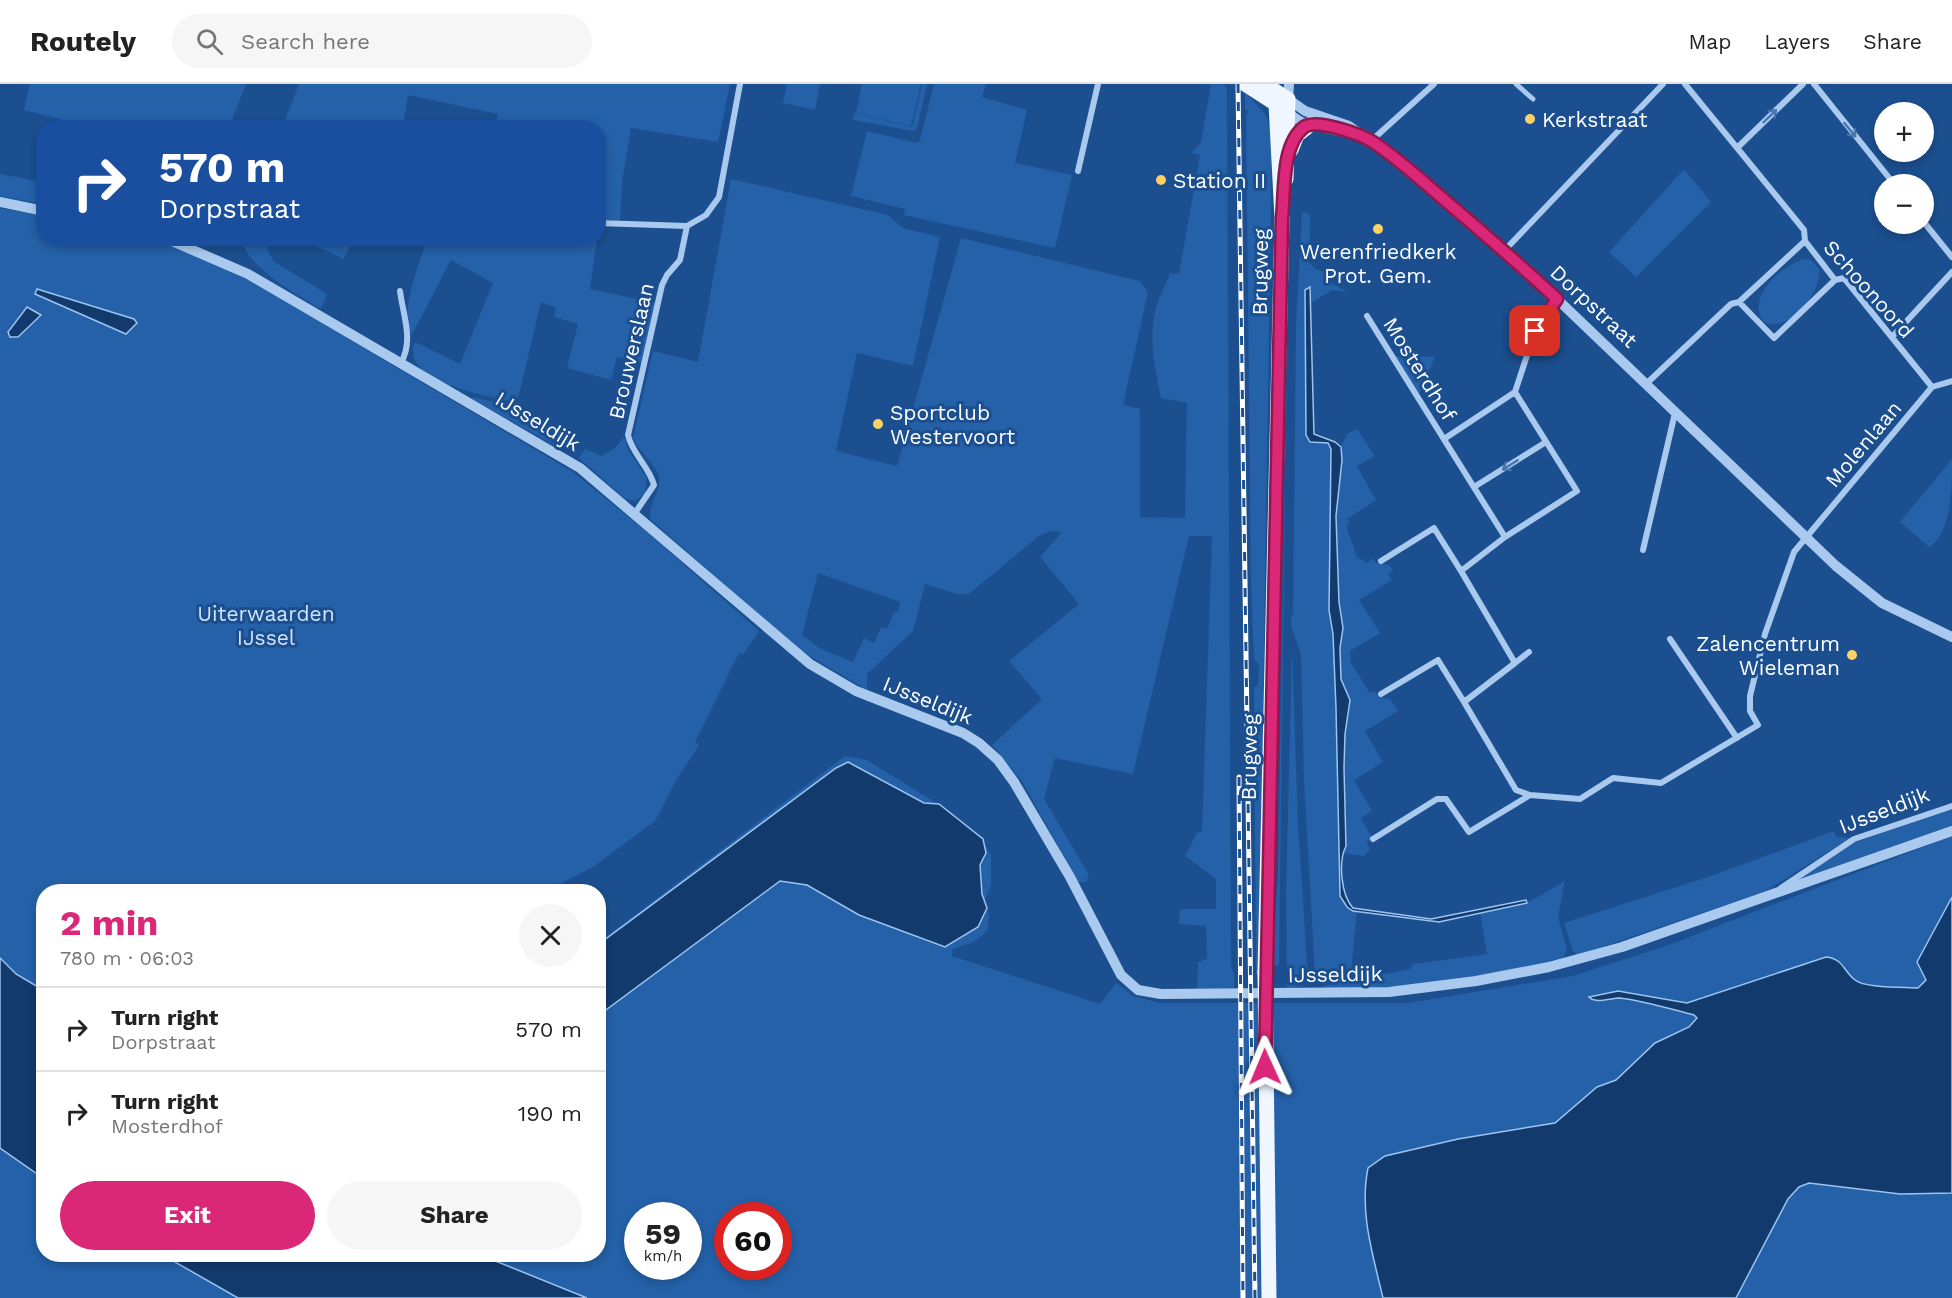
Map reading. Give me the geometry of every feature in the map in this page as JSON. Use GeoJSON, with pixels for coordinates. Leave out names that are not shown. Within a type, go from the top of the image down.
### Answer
{"type":"FeatureCollection","features":[{"type":"Feature","properties":{"kind":"main road","name":"Dorpstraat"},"geometry":{"type":"LineString","coordinates":[[1244,84],[1280,95]]}},
{"type":"Feature","properties":{"kind":"main road"},"geometry":{"type":"LineString","coordinates":[[1244,84],[1265,109],[1276,136]]}},
{"type":"Feature","properties":{"kind":"main road","name":"Brugweg"},"geometry":{"type":"LineString","coordinates":[[1280,95],[1276,136],[1282,218]]}},
{"type":"Feature","properties":{"kind":"main road","name":"Brugweg"},"geometry":{"type":"LineString","coordinates":[[1269,1298],[1265,973],[1282,218],[1288,155],[1280,95]]}},
{"type":"Feature","properties":{"kind":"main road"},"geometry":{"type":"LineString","coordinates":[[1288,155],[1297,135],[1311,124]]}},
{"type":"Feature","properties":{"kind":"street"},"geometry":{"type":"LineString","coordinates":[[606,223],[687,226],[706,215],[718,197],[740,84]]}},
{"type":"Feature","properties":{"kind":"street"},"geometry":{"type":"LineString","coordinates":[[1078,171],[1098,84]]}},
{"type":"Feature","properties":{"kind":"street"},"geometry":{"type":"LineString","coordinates":[[1371,141],[1434,84]]}},
{"type":"Feature","properties":{"kind":"street"},"geometry":{"type":"LineString","coordinates":[[1516,84],[1533,99]]}},
{"type":"Feature","properties":{"kind":"street"},"geometry":{"type":"LineString","coordinates":[[1504,251],[1663,84]]}},
{"type":"Feature","properties":{"kind":"street","name":"Schoonoord"},"geometry":{"type":"LineString","coordinates":[[1685,84],[1804,230],[1805,241],[1835,280],[1844,278],[1932,387]]}},
{"type":"Feature","properties":{"kind":"street"},"geometry":{"type":"LineString","coordinates":[[1737,148],[1803,84]]}},
{"type":"Feature","properties":{"kind":"street"},"geometry":{"type":"LineString","coordinates":[[1814,84],[1886,174]]}},
{"type":"Feature","properties":{"kind":"street","name":"Dorpstraat"},"geometry":{"type":"LineString","coordinates":[[1280,95],[1311,124],[1337,128],[1371,141]]}},
{"type":"Feature","properties":{"kind":"street","name":"Dorpstraat"},"geometry":{"type":"LineString","coordinates":[[1280,95],[1305,111],[1340,121],[1402,164],[1557,299],[1806,538],[1882,603],[1952,638]]}},
{"type":"Feature","properties":{"kind":"street"},"geometry":{"type":"LineString","coordinates":[[0,202],[36,209]]}},
{"type":"Feature","properties":{"kind":"street","name":"Brouwerslaan"},"geometry":{"type":"LineString","coordinates":[[635,513],[654,485],[645,465],[630,444],[628,435],[662,285],[667,274],[680,260],[687,226]]}},
{"type":"Feature","properties":{"kind":"street"},"geometry":{"type":"LineString","coordinates":[[1933,234],[1952,257]]}},
{"type":"Feature","properties":{"kind":"street"},"geometry":{"type":"LineString","coordinates":[[1646,384],[1731,304],[1739,303],[1805,241]]}},
{"type":"Feature","properties":{"kind":"street","name":"IJsseldijk"},"geometry":{"type":"LineString","coordinates":[[183,246],[248,274],[580,468],[810,664],[856,691],[963,733],[979,743],[998,760],[1014,782],[1064,867],[1121,975],[1132,986],[1149,993],[1238,995],[1389,992],[1476,981],[1549,968],[1585,958],[1952,831]]}},
{"type":"Feature","properties":{"kind":"street"},"geometry":{"type":"LineString","coordinates":[[1892,337],[1952,272]]}},
{"type":"Feature","properties":{"kind":"street"},"geometry":{"type":"LineString","coordinates":[[1739,303],[1774,338],[1835,280]]}},
{"type":"Feature","properties":{"kind":"street"},"geometry":{"type":"LineString","coordinates":[[400,291],[408,340],[408,349],[401,363]]}},
{"type":"Feature","properties":{"kind":"street"},"geometry":{"type":"LineString","coordinates":[[1461,572],[1505,537],[1577,491],[1515,392],[1535,331],[1557,299]]}},
{"type":"Feature","properties":{"kind":"street","name":"Mosterdhof"},"geometry":{"type":"LineString","coordinates":[[1367,316],[1505,537]]}},
{"type":"Feature","properties":{"kind":"street"},"geometry":{"type":"LineString","coordinates":[[1932,387],[1952,381]]}},
{"type":"Feature","properties":{"kind":"street","name":"Molenlaan"},"geometry":{"type":"LineString","coordinates":[[1806,538],[1932,387]]}},
{"type":"Feature","properties":{"kind":"street","name":"Mosterdhof"},"geometry":{"type":"LineString","coordinates":[[1444,439],[1515,392]]}},
{"type":"Feature","properties":{"kind":"street"},"geometry":{"type":"LineString","coordinates":[[1643,550],[1676,413]]}},
{"type":"Feature","properties":{"kind":"street"},"geometry":{"type":"LineString","coordinates":[[1474,487],[1546,442]]}},
{"type":"Feature","properties":{"kind":"street"},"geometry":{"type":"LineString","coordinates":[[1381,561],[1434,528],[1515,663]]}},
{"type":"Feature","properties":{"kind":"street"},"geometry":{"type":"LineString","coordinates":[[1381,694],[1438,660],[1516,790],[1530,795],[1580,799],[1613,778],[1661,783],[1758,725],[1750,711],[1750,696],[1765,634],[1794,552],[1806,538]]}},
{"type":"Feature","properties":{"kind":"street"},"geometry":{"type":"LineString","coordinates":[[1670,639],[1737,738]]}},
{"type":"Feature","properties":{"kind":"street"},"geometry":{"type":"LineString","coordinates":[[1464,702],[1529,652]]}},
{"type":"Feature","properties":{"kind":"street"},"geometry":{"type":"LineString","coordinates":[[1373,839],[1437,799],[1446,799],[1469,832],[1530,795]]}},
{"type":"Feature","properties":{"kind":"street","name":"IJsseldijk"},"geometry":{"type":"LineString","coordinates":[[1772,894],[1854,839],[1952,806]]}},
{"type":"Feature","properties":{"kind":"green space"},"geometry":{"type":"Polygon","coordinates":[[[30,84],[246,84],[232,120],[64,120],[24,110],[30,84]]]}},
{"type":"Feature","properties":{"kind":"green space"},"geometry":{"type":"Polygon","coordinates":[[[299,84],[730,84],[718,142],[631,128],[622,182],[620,221],[606,220],[606,120],[497,120],[498,114],[408,95],[404,120],[285,120],[299,84]]]}},
{"type":"Feature","properties":{"kind":"green space"},"geometry":{"type":"Polygon","coordinates":[[[787,84],[820,84],[815,110],[783,103],[787,84]]]}},
{"type":"Feature","properties":{"kind":"green space"},"geometry":{"type":"Polygon","coordinates":[[[862,84],[921,84],[911,126],[856,113],[862,84]]]}},
{"type":"Feature","properties":{"kind":"green space"},"geometry":{"type":"Polygon","coordinates":[[[922,84],[927,84],[917,128],[913,131],[853,120],[854,113],[912,127],[922,84]]]}},
{"type":"Feature","properties":{"kind":"green space"},"geometry":{"type":"Polygon","coordinates":[[[934,84],[986,84],[982,97],[1027,110],[1015,163],[1072,175],[1055,248],[904,215],[905,209],[851,196],[867,131],[917,143],[920,140],[934,84]]]}},
{"type":"Feature","properties":{"kind":"green space"},"geometry":{"type":"Polygon","coordinates":[[[1211,84],[1223,84],[1227,89],[1231,966],[1234,974],[1234,988],[1197,990],[1198,962],[1207,959],[1206,926],[1179,924],[1180,909],[1216,909],[1216,879],[1185,856],[1197,833],[1202,831],[1212,536],[1189,536],[1133,774],[1055,758],[1044,799],[1089,875],[1086,882],[1078,882],[1022,781],[992,745],[1042,699],[1009,661],[1079,604],[1040,557],[1062,532],[1052,531],[1039,536],[969,594],[957,594],[925,584],[913,631],[867,674],[867,690],[798,649],[650,519],[659,483],[658,472],[633,438],[653,351],[698,362],[731,179],[888,215],[903,228],[940,237],[913,366],[857,353],[836,451],[897,466],[961,238],[1140,281],[1148,292],[1123,405],[1140,409],[1140,517],[1185,518],[1187,403],[1161,398],[1153,353],[1153,331],[1157,304],[1170,273],[1179,274],[1200,155],[1192,153],[1201,142],[1211,84]],[[818,573],[802,635],[821,649],[853,662],[864,638],[874,643],[881,627],[887,629],[894,612],[898,612],[900,602],[818,573]]]}},
{"type":"Feature","properties":{"kind":"green space"},"geometry":{"type":"Polygon","coordinates":[[[1245,92],[1266,115],[1272,136],[1259,973],[1256,973],[1254,687],[1258,685],[1259,665],[1254,659],[1251,587],[1246,115],[1249,112],[1245,109],[1245,92]]]}},
{"type":"Feature","properties":{"kind":"green space"},"geometry":{"type":"Polygon","coordinates":[[[1684,169],[1711,202],[1636,277],[1609,252],[1684,169]]]}},
{"type":"Feature","properties":{"kind":"green space"},"geometry":{"type":"Polygon","coordinates":[[[0,174],[36,181],[36,203],[0,196],[0,174]]]}},
{"type":"Feature","properties":{"kind":"green space","name":"Uiterwaarden IJssel"},"geometry":{"type":"Polygon","coordinates":[[[0,208],[36,215],[36,246],[174,246],[249,280],[573,472],[647,532],[759,631],[743,655],[739,653],[695,742],[699,745],[677,779],[655,821],[593,867],[560,884],[36,884],[36,1021],[0,994],[0,208]]]}},
{"type":"Feature","properties":{"kind":"green space"},"geometry":{"type":"Polygon","coordinates":[[[1302,212],[1310,214],[1309,263],[1317,270],[1330,273],[1328,281],[1348,292],[1332,290],[1311,303],[1311,289],[1305,290],[1306,435],[1315,441],[1328,443],[1331,449],[1329,610],[1333,634],[1336,708],[1339,893],[1341,899],[1357,911],[1351,973],[1321,980],[1317,979],[1315,974],[1304,780],[1301,656],[1291,623],[1293,614],[1296,327],[1302,212]]]}},
{"type":"Feature","properties":{"kind":"green space"},"geometry":{"type":"Polygon","coordinates":[[[245,246],[266,246],[273,261],[327,294],[321,309],[274,279],[252,259],[245,246]]]}},
{"type":"Feature","properties":{"kind":"green space"},"geometry":{"type":"Polygon","coordinates":[[[316,246],[350,246],[344,259],[316,246]]]}},
{"type":"Feature","properties":{"kind":"green space"},"geometry":{"type":"Polygon","coordinates":[[[425,246],[596,246],[590,289],[655,303],[641,363],[617,357],[611,380],[567,368],[578,324],[554,317],[556,308],[541,302],[519,395],[514,402],[449,385],[432,377],[420,367],[413,356],[415,342],[460,364],[493,283],[451,260],[412,335],[407,314],[416,273],[425,246]]]}},
{"type":"Feature","properties":{"kind":"green space"},"geometry":{"type":"Polygon","coordinates":[[[1811,260],[1819,269],[1816,288],[1810,299],[1793,317],[1783,322],[1773,324],[1764,322],[1759,313],[1762,293],[1777,275],[1796,262],[1811,260]]]}},
{"type":"Feature","properties":{"kind":"green space"},"geometry":{"type":"Polygon","coordinates":[[[1287,332],[1279,965],[1273,966],[1271,959],[1278,879],[1287,332]]]}},
{"type":"Feature","properties":{"kind":"green space"},"geometry":{"type":"Polygon","coordinates":[[[1395,356],[1435,357],[1419,395],[1395,356]]]}},
{"type":"Feature","properties":{"kind":"green space"},"geometry":{"type":"Polygon","coordinates":[[[473,397],[525,410],[561,449],[472,399],[473,397]]]}},
{"type":"Feature","properties":{"kind":"green space"},"geometry":{"type":"Polygon","coordinates":[[[1357,429],[1375,456],[1357,466],[1376,500],[1347,519],[1350,523],[1346,526],[1357,557],[1367,563],[1373,559],[1376,563],[1389,565],[1393,571],[1388,574],[1392,580],[1359,600],[1380,633],[1350,651],[1351,663],[1370,693],[1375,691],[1379,697],[1390,699],[1398,711],[1365,731],[1383,762],[1354,780],[1372,811],[1361,818],[1372,838],[1366,842],[1370,849],[1364,856],[1343,853],[1346,846],[1345,734],[1350,701],[1341,680],[1340,648],[1343,628],[1339,602],[1336,516],[1342,460],[1341,447],[1347,434],[1357,429]]]}},
{"type":"Feature","properties":{"kind":"green space"},"geometry":{"type":"Polygon","coordinates":[[[624,437],[629,451],[647,478],[645,493],[635,501],[624,498],[579,458],[585,449],[601,456],[615,448],[624,437]]]}},
{"type":"Feature","properties":{"kind":"green space"},"geometry":{"type":"Polygon","coordinates":[[[1952,459],[1951,495],[1946,520],[1937,541],[1929,547],[1900,522],[1952,459]]]}},
{"type":"Feature","properties":{"kind":"green space"},"geometry":{"type":"Polygon","coordinates":[[[1292,645],[1298,824],[1308,977],[1302,986],[1287,988],[1286,896],[1292,645]]]}},
{"type":"Feature","properties":{"kind":"green space"},"geometry":{"type":"Polygon","coordinates":[[[845,756],[867,760],[936,803],[980,839],[991,855],[991,886],[985,900],[989,915],[987,931],[974,942],[953,949],[952,956],[1100,1004],[1116,983],[1133,996],[1160,1003],[1408,1003],[1572,976],[1663,947],[1952,836],[1952,1298],[566,1298],[473,1262],[606,1262],[606,937],[845,756]]]}},
{"type":"Feature","properties":{"kind":"green space"},"geometry":{"type":"Polygon","coordinates":[[[1952,810],[1952,827],[1795,882],[1845,846],[1940,812],[1952,810]]]}},
{"type":"Feature","properties":{"kind":"green space"},"geometry":{"type":"Polygon","coordinates":[[[1834,831],[1836,837],[1850,838],[1764,892],[1578,955],[1573,951],[1564,923],[1708,877],[1834,831]]]}},
{"type":"Feature","properties":{"kind":"green space"},"geometry":{"type":"Polygon","coordinates":[[[1565,881],[1558,917],[1567,950],[1563,959],[1489,975],[1439,982],[1342,989],[1322,986],[1410,969],[1414,964],[1487,954],[1480,913],[1527,903],[1565,881]]]}},
{"type":"Feature","properties":{"kind":"green space"},"geometry":{"type":"Polygon","coordinates":[[[0,1148],[36,1173],[36,1262],[175,1262],[238,1298],[0,1298],[0,1148]]]}},
{"type":"Feature","properties":{"kind":"shaded area"},"geometry":{"type":"Polygon","coordinates":[[[1310,287],[1314,434],[1335,442],[1341,447],[1342,460],[1336,516],[1339,602],[1343,628],[1340,648],[1341,679],[1350,700],[1345,734],[1346,846],[1342,861],[1343,887],[1353,908],[1431,919],[1526,900],[1527,903],[1439,922],[1353,911],[1347,907],[1340,896],[1336,708],[1333,634],[1329,610],[1331,449],[1328,443],[1310,442],[1306,435],[1305,290],[1310,287]]]}},
{"type":"Feature","properties":{"kind":"shaded area"},"geometry":{"type":"Polygon","coordinates":[[[37,289],[134,319],[137,323],[126,334],[35,294],[37,289]]]}},
{"type":"Feature","properties":{"kind":"shaded area"},"geometry":{"type":"Polygon","coordinates":[[[27,307],[41,315],[18,337],[10,337],[8,332],[27,307]]]}},
{"type":"Feature","properties":{"kind":"shaded area"},"geometry":{"type":"Polygon","coordinates":[[[848,762],[924,803],[939,804],[983,839],[986,853],[980,865],[982,894],[987,908],[978,927],[945,947],[859,915],[807,885],[780,881],[606,1010],[606,939],[836,768],[848,762]]]}},
{"type":"Feature","properties":{"kind":"shaded area"},"geometry":{"type":"Polygon","coordinates":[[[1952,897],[1952,1193],[1900,1194],[1809,1183],[1799,1187],[1788,1199],[1736,1298],[1383,1298],[1371,1250],[1366,1217],[1368,1168],[1385,1156],[1458,1139],[1555,1123],[1597,1087],[1616,1080],[1655,1043],[1689,1027],[1697,1018],[1694,1015],[1639,1001],[1620,998],[1595,1000],[1589,997],[1618,991],[1687,1003],[1826,957],[1840,963],[1851,977],[1860,983],[1918,988],[1926,980],[1917,962],[1952,897]]]}},
{"type":"Feature","properties":{"kind":"shaded area"},"geometry":{"type":"Polygon","coordinates":[[[0,958],[16,974],[36,986],[36,1173],[0,1148],[0,958]]]}},
{"type":"Feature","properties":{"kind":"shaded area"},"geometry":{"type":"Polygon","coordinates":[[[175,1262],[498,1262],[587,1298],[238,1298],[175,1262]]]}},
{"type":"Feature","properties":{"kind":"railway"},"geometry":{"type":"LineString","coordinates":[[1238,84],[1255,1298]]}},
{"type":"Feature","properties":{"kind":"railway"},"geometry":{"type":"LineString","coordinates":[[1239,777],[1243,1298]]}},
{"type":"Feature","properties":{"kind":"place","name":"Kerkstraat"},"geometry":{"type":"Point","coordinates":[1530,119]}},
{"type":"Feature","properties":{"kind":"place","name":"Station II"},"geometry":{"type":"Point","coordinates":[1161,180]}},
{"type":"Feature","properties":{"kind":"place","name":"Werenfriedkerk Prot. Gem."},"geometry":{"type":"Point","coordinates":[1378,229]}},
{"type":"Feature","properties":{"kind":"place","name":"Sportclub Westervoort"},"geometry":{"type":"Point","coordinates":[878,424]}},
{"type":"Feature","properties":{"kind":"place","name":"Zalencentrum Wieleman"},"geometry":{"type":"Point","coordinates":[1852,655]}},
{"type":"Feature","properties":{"kind":"route"},"geometry":{"type":"LineString","coordinates":[[1265,1067],[1264,1021],[1282,218],[1288,155],[1301,130],[1311,124],[1328,126],[1371,141],[1402,164],[1504,251],[1557,299],[1535,331]]}}]}
